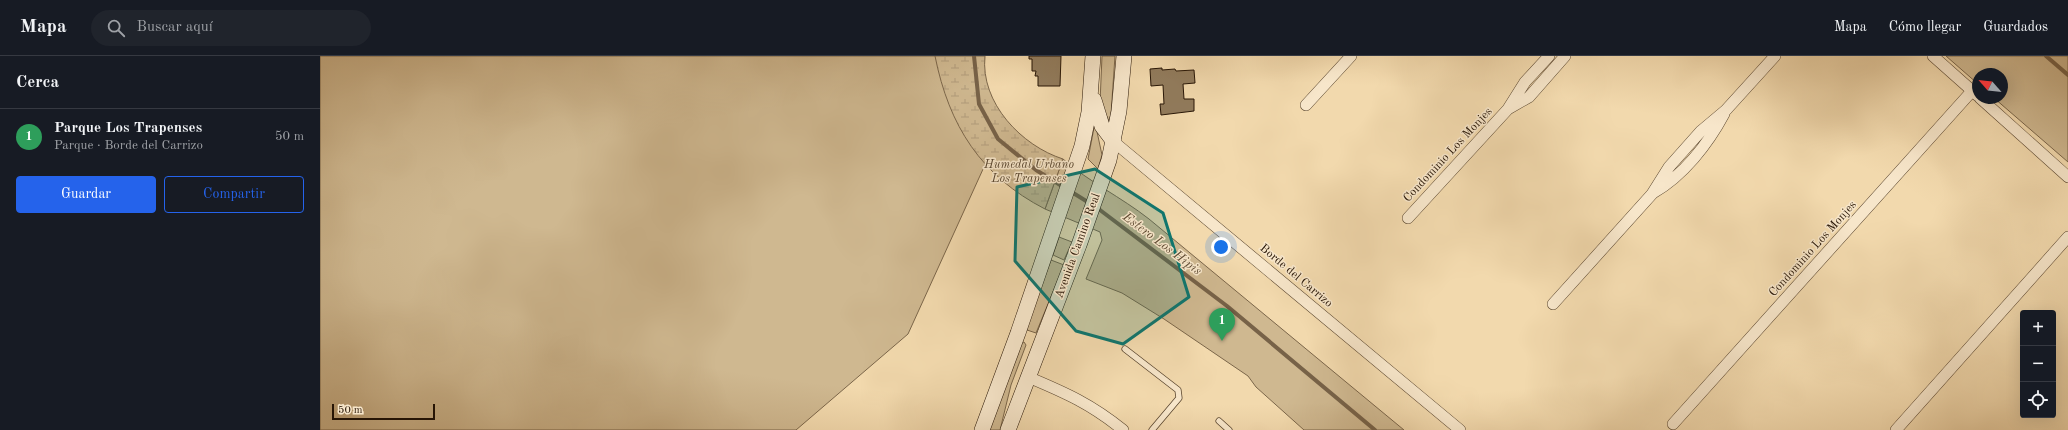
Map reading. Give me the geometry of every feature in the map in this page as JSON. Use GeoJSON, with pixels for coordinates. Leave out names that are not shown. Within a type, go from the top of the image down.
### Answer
{"type":"FeatureCollection","features":[{"type":"Feature","properties":{"kind":"main road"},"geometry":{"type":"LineString","coordinates":[[982,430],[1018,333],[1078,159],[1089,112],[1093,56]]}},
{"type":"Feature","properties":{"kind":"main road","name":"Avenida Camino Real"},"geometry":{"type":"LineString","coordinates":[[1008,430],[1105,173],[1114,142],[1119,111],[1124,56]]}},
{"type":"Feature","properties":{"kind":"main road"},"geometry":{"type":"LineString","coordinates":[[1091,92],[1102,126],[1114,142]]}},
{"type":"Feature","properties":{"kind":"main road"},"geometry":{"type":"LineString","coordinates":[[1018,333],[1025,335],[1030,340],[1034,347],[1036,357]]}},
{"type":"Feature","properties":{"kind":"street"},"geometry":{"type":"LineString","coordinates":[[1306,105],[1351,56]]}},
{"type":"Feature","properties":{"kind":"street","name":"Condominio Los Monjes"},"geometry":{"type":"LineString","coordinates":[[1408,218],[1508,109],[1526,82],[1549,56]]}},
{"type":"Feature","properties":{"kind":"street","name":"Condominio Los Monjes"},"geometry":{"type":"LineString","coordinates":[[1508,109],[1529,97],[1565,56]]}},
{"type":"Feature","properties":{"kind":"street"},"geometry":{"type":"LineString","coordinates":[[1553,304],[1652,194],[1672,180],[1702,148],[1713,133],[1726,110],[1775,56]]}},
{"type":"Feature","properties":{"kind":"street"},"geometry":{"type":"LineString","coordinates":[[1933,56],[1972,91]]}},
{"type":"Feature","properties":{"kind":"street","name":"Condominio Los Monjes"},"geometry":{"type":"LineString","coordinates":[[1673,424],[1972,100]]}},
{"type":"Feature","properties":{"kind":"street"},"geometry":{"type":"LineString","coordinates":[[1987,104],[2068,177]]}},
{"type":"Feature","properties":{"kind":"street","name":"Borde del Carrizo"},"geometry":{"type":"LineString","coordinates":[[1114,142],[1460,430]]}},
{"type":"Feature","properties":{"kind":"street"},"geometry":{"type":"LineString","coordinates":[[1896,430],[2068,237]]}},
{"type":"Feature","properties":{"kind":"street"},"geometry":{"type":"LineString","coordinates":[[1028,377],[1084,401],[1123,430]]}},
{"type":"Feature","properties":{"kind":"lane"},"geometry":{"type":"LineString","coordinates":[[1125,349],[1178,390],[1179,398],[1152,430]]}},
{"type":"Feature","properties":{"kind":"lane"},"geometry":{"type":"LineString","coordinates":[[1219,421],[1229,430]]}},
{"type":"Feature","properties":{"kind":"highlighted area"},"geometry":{"type":"Polygon","coordinates":[[[1095,169],[1163,213],[1189,297],[1123,344],[1076,331],[1015,261],[1017,187],[1095,169]]]}},
{"type":"Feature","properties":{"kind":"green space"},"geometry":{"type":"Polygon","coordinates":[[[320,56],[953,56],[999,134],[908,334],[796,430],[320,430],[320,56]]]}},
{"type":"Feature","properties":{"kind":"green space","name":"Humedal Urbano Los Trapenses"},"geometry":{"type":"Polygon","coordinates":[[[935,56],[985,56],[985,73],[989,90],[997,106],[1007,120],[1019,133],[1033,144],[1048,153],[1063,159],[1045,209],[1022,196],[1003,181],[986,165],[971,146],[949,105],[935,56]]]}},
{"type":"Feature","properties":{"kind":"green space"},"geometry":{"type":"Polygon","coordinates":[[[1102,56],[1115,56],[1111,114],[1109,121],[1100,103],[1102,56]]]}},
{"type":"Feature","properties":{"kind":"green space"},"geometry":{"type":"Polygon","coordinates":[[[1946,56],[2068,56],[2068,162],[2001,104],[2008,104],[2008,68],[1972,68],[1972,79],[1946,56]]]}},
{"type":"Feature","properties":{"kind":"green space"},"geometry":{"type":"Polygon","coordinates":[[[1096,127],[1102,155],[1098,169],[1088,159],[1094,128],[1096,127]]]}},
{"type":"Feature","properties":{"kind":"green space"},"geometry":{"type":"Polygon","coordinates":[[[1063,159],[1083,175],[1149,219],[1404,430],[1304,430],[1256,387],[1248,376],[1164,319],[1122,293],[1086,279],[1102,240],[1100,232],[1045,209],[1063,159]]]}},
{"type":"Feature","properties":{"kind":"green space"},"geometry":{"type":"Polygon","coordinates":[[[1059,237],[1072,242],[1064,260],[1053,255],[1059,237]]]}},
{"type":"Feature","properties":{"kind":"green space"},"geometry":{"type":"Polygon","coordinates":[[[1051,260],[1064,265],[1036,333],[1027,330],[1026,327],[1051,260]]]}},
{"type":"Feature","properties":{"kind":"green space"},"geometry":{"type":"Polygon","coordinates":[[[1024,342],[1026,345],[1011,385],[1000,430],[989,430],[1021,343],[1024,342]]]}},
{"type":"Feature","properties":{"kind":"building"},"geometry":{"type":"Polygon","coordinates":[[[1029,56],[1061,56],[1060,86],[1038,86],[1038,76],[1035,76],[1036,71],[1032,71],[1032,59],[1029,59],[1029,56]]]}},
{"type":"Feature","properties":{"kind":"building"},"geometry":{"type":"Polygon","coordinates":[[[1162,68],[1162,70],[1175,69],[1176,71],[1194,70],[1195,83],[1183,84],[1184,99],[1194,99],[1194,111],[1161,115],[1160,104],[1164,104],[1163,85],[1151,86],[1150,69],[1162,68]]]}},
{"type":"Feature","properties":{"kind":"waterway","name":"Estero Los Hipis"},"geometry":{"type":"LineString","coordinates":[[974,56],[979,104],[998,139],[1036,170],[1091,204]]}},
{"type":"Feature","properties":{"kind":"waterway"},"geometry":{"type":"LineString","coordinates":[[2046,56],[2068,75]]}},
{"type":"Feature","properties":{"kind":"waterway","name":"Estero Los Hipis"},"geometry":{"type":"LineString","coordinates":[[1096,207],[1227,306],[1375,430]]}},
{"type":"Feature","properties":{"kind":"place","name":"Parque Los Trapenses"},"geometry":{"type":"Point","coordinates":[1222,341]}}]}
